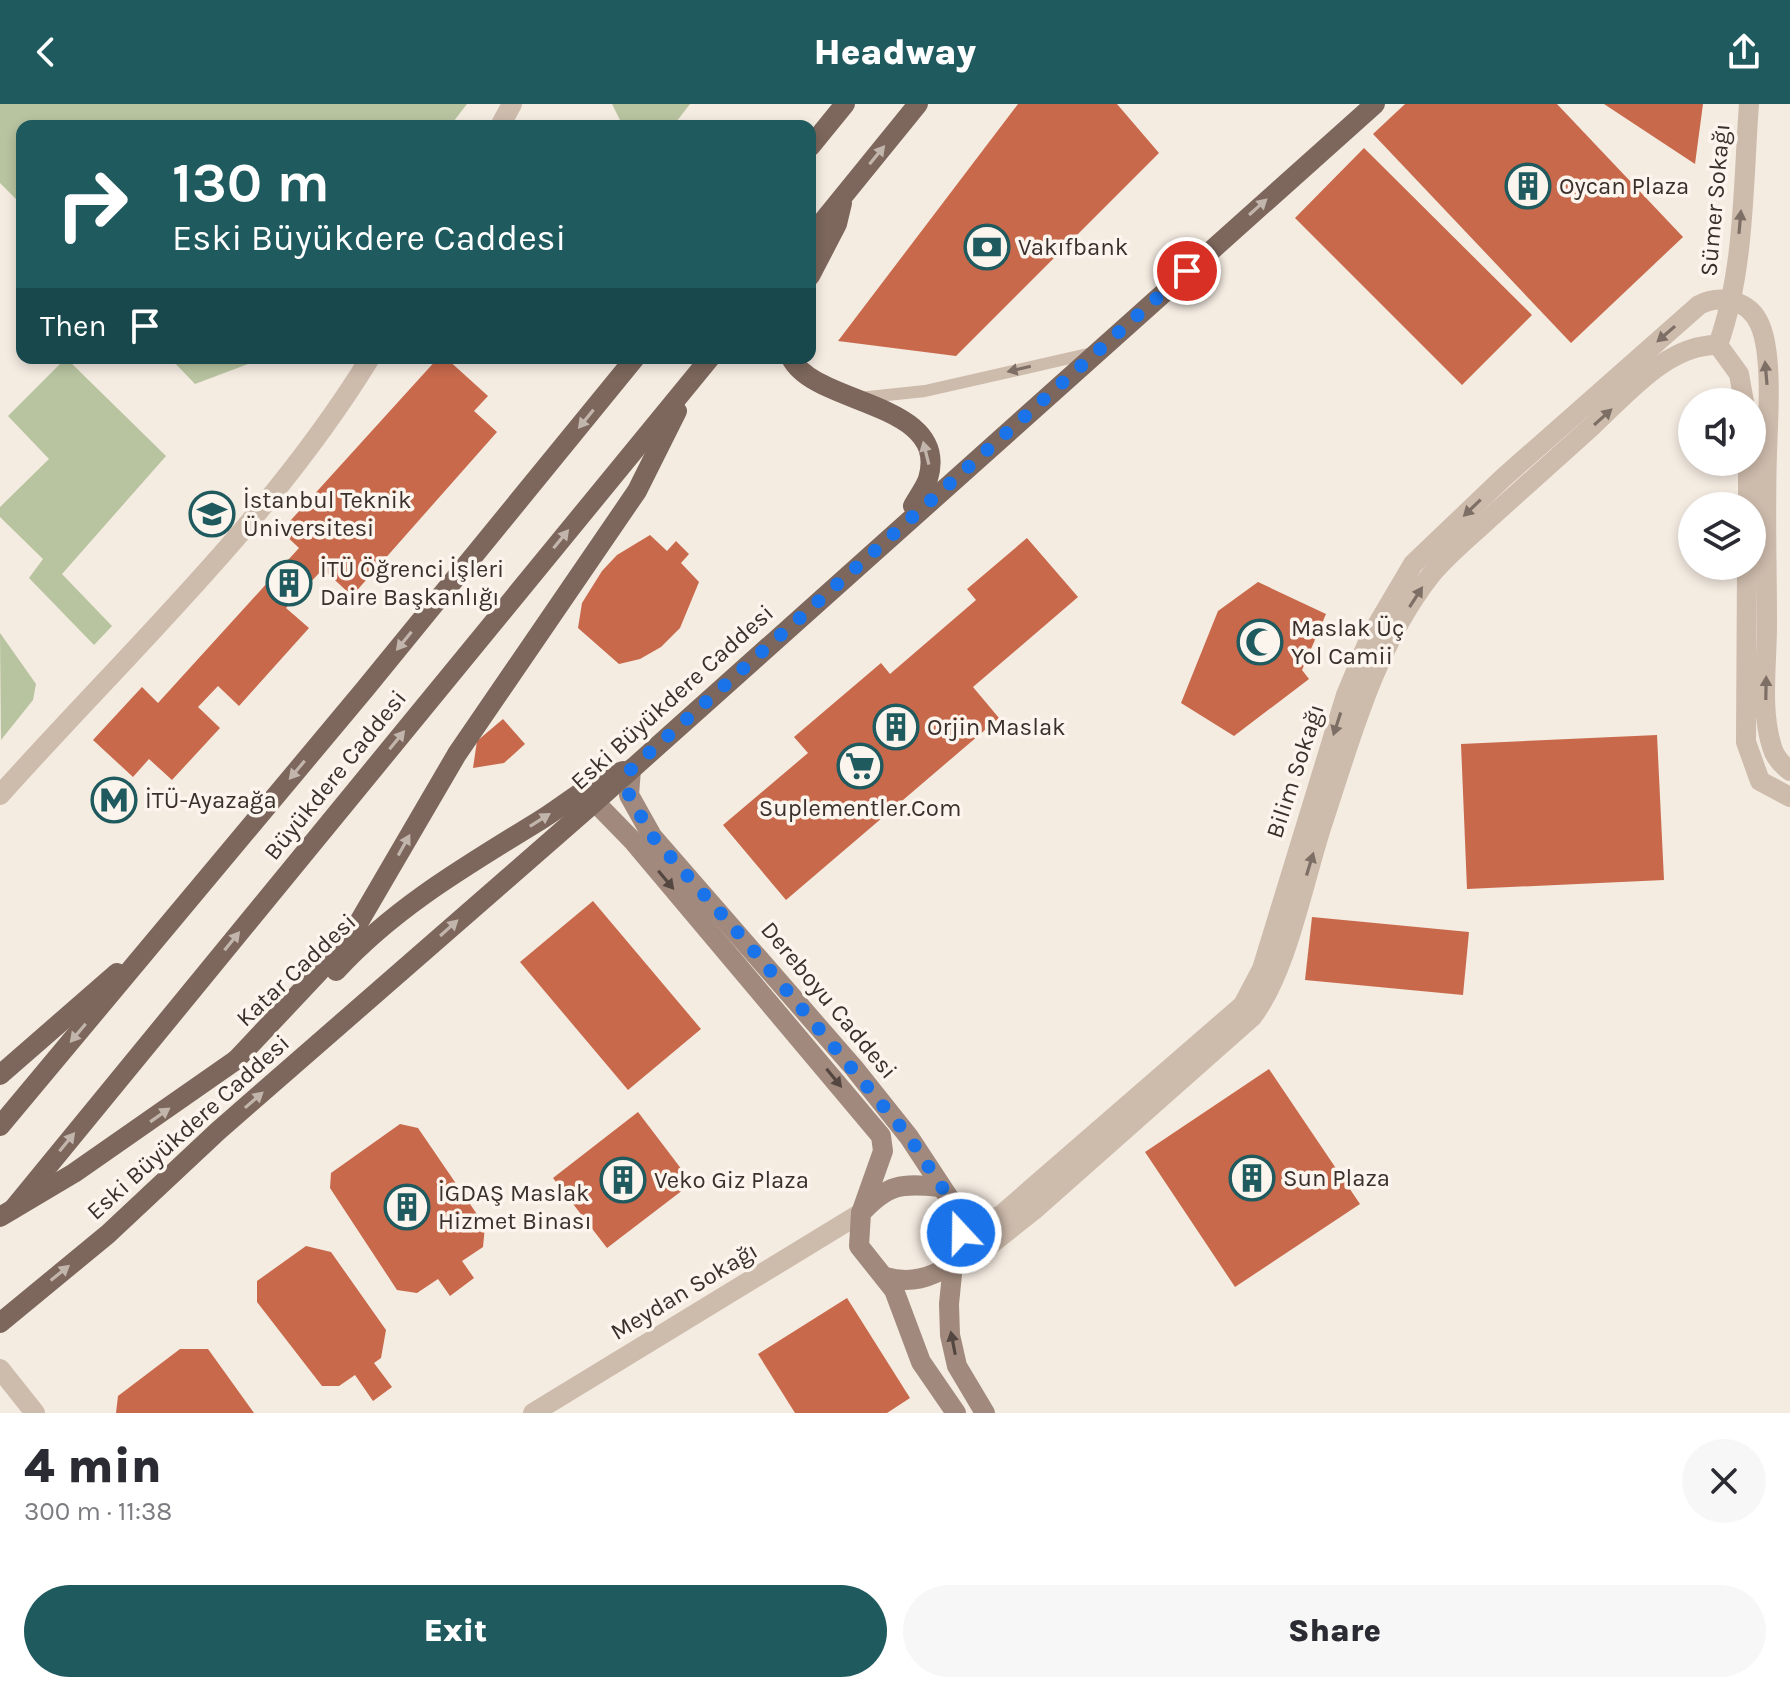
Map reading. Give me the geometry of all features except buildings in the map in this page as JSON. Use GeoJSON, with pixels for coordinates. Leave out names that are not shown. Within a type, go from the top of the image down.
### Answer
{"type":"FeatureCollection","features":[{"type":"Feature","properties":{"kind":"main road"},"geometry":{"type":"LineString","coordinates":[[816,140],[845,104]]}},
{"type":"Feature","properties":{"kind":"main road"},"geometry":{"type":"LineString","coordinates":[[816,230],[918,104]]}},
{"type":"Feature","properties":{"kind":"main road","name":"Eski Büyükdere Caddesi"},"geometry":{"type":"LineString","coordinates":[[0,1323],[108,1234],[218,1131],[595,802],[1375,104]]}},
{"type":"Feature","properties":{"kind":"main road"},"geometry":{"type":"LineString","coordinates":[[816,264],[837,224],[844,195]]}},
{"type":"Feature","properties":{"kind":"main road","name":"Büyükdere Caddesi"},"geometry":{"type":"LineString","coordinates":[[0,1126],[630,364]]}},
{"type":"Feature","properties":{"kind":"main road","name":"Büyükdere Caddesi"},"geometry":{"type":"LineString","coordinates":[[0,1224],[705,364]]}},
{"type":"Feature","properties":{"kind":"main road"},"geometry":{"type":"LineString","coordinates":[[797,364],[814,381],[887,411],[911,427],[923,441],[930,458],[928,480],[903,524]]}},
{"type":"Feature","properties":{"kind":"main road"},"geometry":{"type":"LineString","coordinates":[[236,1060],[319,972],[356,927],[457,754],[637,491],[691,382]]}},
{"type":"Feature","properties":{"kind":"main road","name":"Katar Caddesi"},"geometry":{"type":"LineString","coordinates":[[0,1217],[74,1173],[236,1060],[287,1018],[390,918],[598,779],[631,769]]}},
{"type":"Feature","properties":{"kind":"main road"},"geometry":{"type":"LineString","coordinates":[[0,1075],[88,995],[146,952]]}},
{"type":"Feature","properties":{"kind":"street","name":"Sümer Sokağı"},"geometry":{"type":"LineString","coordinates":[[1749,104],[1731,300],[1750,311],[1760,324],[1764,338],[1768,400],[1766,714],[1772,749],[1785,767]]}},
{"type":"Feature","properties":{"kind":"street","name":"Bilim Sokağı"},"geometry":{"type":"LineString","coordinates":[[959,1213],[964,1220],[979,1222],[1000,1216],[1243,1005],[1262,969],[1303,828],[1351,682],[1384,611],[1413,564],[1503,478],[1692,311],[1712,298],[1731,300]]}},
{"type":"Feature","properties":{"kind":"street"},"geometry":{"type":"LineString","coordinates":[[1731,300],[1718,345],[1739,374],[1742,388]]}},
{"type":"Feature","properties":{"kind":"street","name":"Bilim Sokağı"},"geometry":{"type":"LineString","coordinates":[[953,1264],[990,1245],[1034,1210],[1252,1017],[1263,1003],[1277,971],[1319,833],[1364,705],[1398,626],[1434,571],[1654,370],[1697,344],[1718,345]]}},
{"type":"Feature","properties":{"kind":"street"},"geometry":{"type":"LineString","coordinates":[[0,795],[264,506],[335,415],[366,364]]}},
{"type":"Feature","properties":{"kind":"street"},"geometry":{"type":"LineString","coordinates":[[1747,580],[1746,742],[1760,781],[1790,797]]}},
{"type":"Feature","properties":{"kind":"street","name":"Dereboyu Caddesi"},"geometry":{"type":"LineString","coordinates":[[631,769],[629,795],[652,836],[854,1068],[909,1137],[939,1187],[959,1213]]}},
{"type":"Feature","properties":{"kind":"street","name":"Dereboyu Caddesi"},"geometry":{"type":"LineString","coordinates":[[595,802],[633,841],[881,1136],[883,1151],[861,1213]]}},
{"type":"Feature","properties":{"kind":"street"},"geometry":{"type":"LineString","coordinates":[[939,1187],[909,1184],[894,1186],[878,1195],[861,1213],[859,1246],[870,1264],[894,1290],[921,1362],[956,1413]]}},
{"type":"Feature","properties":{"kind":"street","name":"Meydan Sokağı"},"geometry":{"type":"LineString","coordinates":[[533,1413],[861,1213]]}},
{"type":"Feature","properties":{"kind":"street"},"geometry":{"type":"LineString","coordinates":[[959,1213],[960,1250],[953,1264],[950,1335],[957,1366],[985,1413]]}},
{"type":"Feature","properties":{"kind":"street"},"geometry":{"type":"LineString","coordinates":[[885,1277],[904,1282],[923,1278],[953,1264]]}},
{"type":"Feature","properties":{"kind":"street"},"geometry":{"type":"LineString","coordinates":[[0,1369],[35,1413]]}},
{"type":"Feature","properties":{"kind":"lane"},"geometry":{"type":"LineString","coordinates":[[856,398],[925,391],[1095,352]]}},
{"type":"Feature","properties":{"kind":"green space"},"geometry":{"type":"Polygon","coordinates":[[[0,104],[467,104],[455,120],[16,120],[16,199],[0,183],[0,104]]]}},
{"type":"Feature","properties":{"kind":"green space"},"geometry":{"type":"Polygon","coordinates":[[[612,104],[690,104],[678,120],[620,120],[612,104]]]}},
{"type":"Feature","properties":{"kind":"green space"},"geometry":{"type":"Polygon","coordinates":[[[60,364],[72,364],[166,456],[62,574],[112,626],[94,645],[29,578],[43,559],[0,517],[0,507],[49,459],[8,416],[60,364]]]}},
{"type":"Feature","properties":{"kind":"green space"},"geometry":{"type":"Polygon","coordinates":[[[176,364],[248,364],[195,384],[176,364]]]}},
{"type":"Feature","properties":{"kind":"green space"},"geometry":{"type":"Polygon","coordinates":[[[0,633],[36,684],[33,700],[1,740],[0,633]]]}},
{"type":"Feature","properties":{"kind":"place","name":"Oycan Plaza"},"geometry":{"type":"Point","coordinates":[1528,186]}},
{"type":"Feature","properties":{"kind":"place","name":"Vakıfbank"},"geometry":{"type":"Point","coordinates":[987,247]}},
{"type":"Feature","properties":{"kind":"place","name":"İstanbul Teknik Üniversitesi"},"geometry":{"type":"Point","coordinates":[212,514]}},
{"type":"Feature","properties":{"kind":"place","name":"İTÜ Öğrenci İşleri Daire Başkanlığı"},"geometry":{"type":"Point","coordinates":[289,583]}},
{"type":"Feature","properties":{"kind":"place","name":"Maslak Üç Yol Camii"},"geometry":{"type":"Point","coordinates":[1260,642]}},
{"type":"Feature","properties":{"kind":"place","name":"Orjin Maslak"},"geometry":{"type":"Point","coordinates":[896,727]}},
{"type":"Feature","properties":{"kind":"place","name":"Suplementler.Com"},"geometry":{"type":"Point","coordinates":[860,766]}},
{"type":"Feature","properties":{"kind":"place","name":"İTÜ-Ayazağa"},"geometry":{"type":"Point","coordinates":[114,800]}},
{"type":"Feature","properties":{"kind":"place","name":"Sun Plaza"},"geometry":{"type":"Point","coordinates":[1252,1178]}},
{"type":"Feature","properties":{"kind":"place","name":"Veko Giz Plaza"},"geometry":{"type":"Point","coordinates":[623,1180]}},
{"type":"Feature","properties":{"kind":"place","name":"İGDAŞ Maslak Hizmet Binası"},"geometry":{"type":"Point","coordinates":[407,1207]}},
{"type":"Feature","properties":{"kind":"route"},"geometry":{"type":"LineString","coordinates":[[961,1233],[959,1213],[939,1187],[909,1137],[854,1068],[652,836],[629,795],[628,778],[631,769],[1187,271]]}}]}
